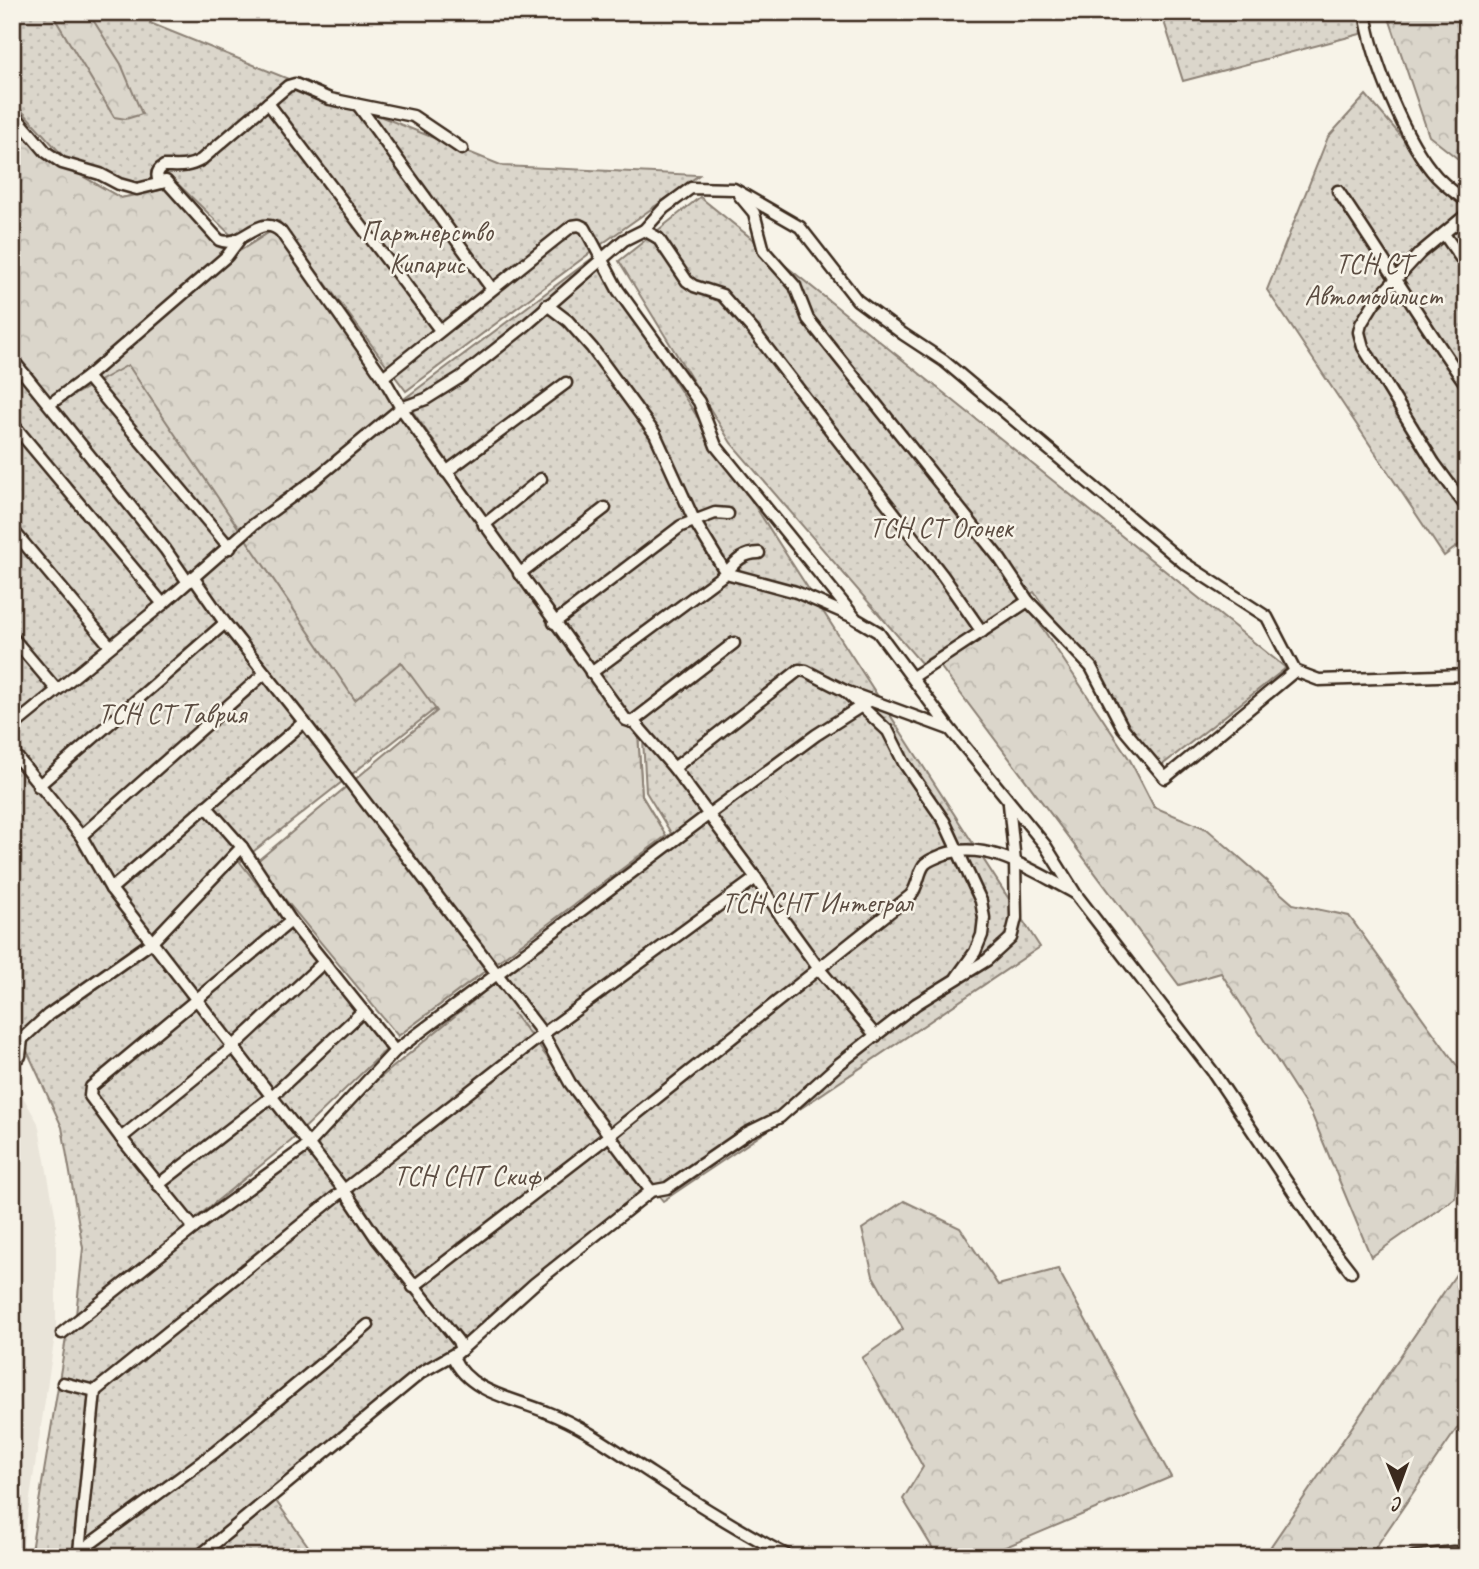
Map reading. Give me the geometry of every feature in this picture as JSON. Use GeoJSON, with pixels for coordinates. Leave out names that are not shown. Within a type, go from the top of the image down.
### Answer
{"type":"FeatureCollection","features":[{"type":"Feature","properties":{"kind":"street"},"geometry":{"type":"LineString","coordinates":[[1365,12],[1375,53],[1399,116],[1436,175],[1467,201]]}},
{"type":"Feature","properties":{"kind":"street"},"geometry":{"type":"LineString","coordinates":[[166,181],[159,182],[158,173],[161,168],[192,165],[201,160],[288,86],[295,84],[330,99],[413,116],[462,149]]}},
{"type":"Feature","properties":{"kind":"street"},"geometry":{"type":"LineString","coordinates":[[268,103],[440,330]]}},
{"type":"Feature","properties":{"kind":"street"},"geometry":{"type":"LineString","coordinates":[[358,106],[492,289]]}},
{"type":"Feature","properties":{"kind":"street"},"geometry":{"type":"LineString","coordinates":[[12,112],[46,152],[62,163],[137,189],[166,181]]}},
{"type":"Feature","properties":{"kind":"street"},"geometry":{"type":"LineString","coordinates":[[166,181],[219,240],[239,240]]}},
{"type":"Feature","properties":{"kind":"street"},"geometry":{"type":"LineString","coordinates":[[12,727],[230,548],[253,525],[313,481],[401,408],[426,399],[461,377],[624,240],[644,230],[663,208],[691,188],[734,189],[800,227],[857,300],[944,360],[1184,563],[1267,617],[1295,671],[1319,680],[1467,676]]}},
{"type":"Feature","properties":{"kind":"street"},"geometry":{"type":"LineString","coordinates":[[734,189],[754,214],[764,251],[794,286],[808,319],[1000,559],[1028,601],[1091,667],[1123,728],[1165,778],[1295,671]]}},
{"type":"Feature","properties":{"kind":"street"},"geometry":{"type":"LineString","coordinates":[[1338,191],[1397,278],[1413,309],[1467,386]]}},
{"type":"Feature","properties":{"kind":"street"},"geometry":{"type":"LineString","coordinates":[[1467,214],[1420,253],[1374,303],[1361,324],[1360,340],[1434,463],[1467,508]]}},
{"type":"Feature","properties":{"kind":"street"},"geometry":{"type":"LineString","coordinates":[[50,404],[87,377],[227,256],[239,240],[261,225],[277,229],[519,575],[625,720],[632,722],[674,768],[756,878],[819,969],[876,1036]]}},
{"type":"Feature","properties":{"kind":"street"},"geometry":{"type":"LineString","coordinates":[[383,377],[575,225],[585,228],[618,290],[699,402],[716,446],[856,619]]}},
{"type":"Feature","properties":{"kind":"street"},"geometry":{"type":"LineString","coordinates":[[644,230],[658,238],[687,281],[722,295],[753,330],[943,576],[982,632]]}},
{"type":"Feature","properties":{"kind":"street"},"geometry":{"type":"LineString","coordinates":[[1444,234],[1467,267]]}},
{"type":"Feature","properties":{"kind":"street"},"geometry":{"type":"LineString","coordinates":[[547,305],[568,321],[592,348],[655,434],[695,522],[726,573],[796,592],[878,632],[950,729],[1045,845],[1075,893],[1213,1072],[1309,1217],[1351,1272]]}},
{"type":"Feature","properties":{"kind":"street"},"geometry":{"type":"LineString","coordinates":[[12,359],[304,722],[542,1034],[570,1083],[652,1191]]}},
{"type":"Feature","properties":{"kind":"street"},"geometry":{"type":"LineString","coordinates":[[87,377],[230,548]]}},
{"type":"Feature","properties":{"kind":"street"},"geometry":{"type":"LineString","coordinates":[[446,472],[566,383]]}},
{"type":"Feature","properties":{"kind":"street"},"geometry":{"type":"LineString","coordinates":[[12,423],[163,604]]}},
{"type":"Feature","properties":{"kind":"street"},"geometry":{"type":"LineString","coordinates":[[484,525],[541,479]]}},
{"type":"Feature","properties":{"kind":"street"},"geometry":{"type":"LineString","coordinates":[[519,575],[605,508]]}},
{"type":"Feature","properties":{"kind":"street"},"geometry":{"type":"LineString","coordinates":[[555,623],[681,526],[715,513],[728,514]]}},
{"type":"Feature","properties":{"kind":"street"},"geometry":{"type":"LineString","coordinates":[[12,529],[110,646]]}},
{"type":"Feature","properties":{"kind":"street"},"geometry":{"type":"LineString","coordinates":[[591,673],[726,573],[735,562],[748,553],[759,553]]}},
{"type":"Feature","properties":{"kind":"street"},"geometry":{"type":"LineString","coordinates":[[913,677],[1028,601]]}},
{"type":"Feature","properties":{"kind":"street"},"geometry":{"type":"LineString","coordinates":[[38,786],[225,623]]}},
{"type":"Feature","properties":{"kind":"street"},"geometry":{"type":"LineString","coordinates":[[12,637],[55,689]]}},
{"type":"Feature","properties":{"kind":"street"},"geometry":{"type":"LineString","coordinates":[[632,722],[734,643]]}},
{"type":"Feature","properties":{"kind":"street"},"geometry":{"type":"LineString","coordinates":[[674,768],[795,671],[806,671],[866,703],[950,729]]}},
{"type":"Feature","properties":{"kind":"street"},"geometry":{"type":"LineString","coordinates":[[81,836],[265,673]]}},
{"type":"Feature","properties":{"kind":"street"},"geometry":{"type":"LineString","coordinates":[[62,1333],[194,1228],[308,1145],[395,1052],[708,815],[816,735],[866,703]]}},
{"type":"Feature","properties":{"kind":"street"},"geometry":{"type":"LineString","coordinates":[[866,703],[888,731],[904,763],[944,821],[981,901],[984,918],[982,935],[975,951],[954,980]]}},
{"type":"Feature","properties":{"kind":"street"},"geometry":{"type":"LineString","coordinates":[[111,889],[304,722]]}},
{"type":"Feature","properties":{"kind":"street"},"geometry":{"type":"LineString","coordinates":[[12,751],[81,836],[111,889],[344,1189],[377,1239],[458,1341],[461,1350]]}},
{"type":"Feature","properties":{"kind":"street"},"geometry":{"type":"LineString","coordinates":[[790,1557],[724,1520],[568,1420],[475,1385],[462,1374],[453,1357],[534,1284],[652,1191],[667,1188],[747,1133],[780,1117],[839,1064],[916,1004],[987,960],[1011,938],[1016,918],[1015,862],[1009,804]]}},
{"type":"Feature","properties":{"kind":"street"},"geometry":{"type":"LineString","coordinates":[[206,806],[242,847],[291,921],[395,1052]]}},
{"type":"Feature","properties":{"kind":"street"},"geometry":{"type":"LineString","coordinates":[[20,1056],[17,1042],[48,1015],[152,942],[242,847]]}},
{"type":"Feature","properties":{"kind":"street"},"geometry":{"type":"LineString","coordinates":[[413,1287],[610,1135],[911,894],[918,885],[922,866],[931,860],[956,849],[989,853],[1015,862],[1075,893]]}},
{"type":"Feature","properties":{"kind":"street"},"geometry":{"type":"LineString","coordinates":[[79,1555],[95,1391],[344,1189],[542,1034],[756,878]]}},
{"type":"Feature","properties":{"kind":"street"},"geometry":{"type":"LineString","coordinates":[[194,1228],[90,1096],[91,1087],[291,921]]}},
{"type":"Feature","properties":{"kind":"street"},"geometry":{"type":"LineString","coordinates":[[121,1138],[233,1046],[324,962]]}},
{"type":"Feature","properties":{"kind":"street"},"geometry":{"type":"LineString","coordinates":[[158,1185],[271,1097],[363,1011]]}},
{"type":"Feature","properties":{"kind":"street"},"geometry":{"type":"LineString","coordinates":[[79,1555],[215,1452],[368,1325]]}},
{"type":"Feature","properties":{"kind":"street"},"geometry":{"type":"LineString","coordinates":[[200,1556],[422,1372],[461,1350]]}},
{"type":"Feature","properties":{"kind":"street"},"geometry":{"type":"LineString","coordinates":[[63,1383],[95,1391]]}},
{"type":"Feature","properties":{"kind":"street"},"geometry":{"type":"LineString","coordinates":[[1413,1557],[1467,1553]]}},
{"type":"Feature","properties":{"kind":"shaded area"},"geometry":{"type":"Polygon","coordinates":[[[12,1078],[38,1123],[56,1219],[56,1329],[21,1557],[12,1557],[12,1078]]]}},
{"type":"Feature","properties":{"kind":"green space","name":"Партнерство Кипарис"},"geometry":{"type":"Polygon","coordinates":[[[12,12],[156,12],[150,23],[503,166],[699,175],[406,391],[279,221],[239,243],[178,184],[124,191],[64,157],[12,100],[12,12]]]}},
{"type":"Feature","properties":{"kind":"green space"},"geometry":{"type":"Polygon","coordinates":[[[51,12],[88,12],[121,64],[142,114],[126,119],[114,117],[51,12]]]}},
{"type":"Feature","properties":{"kind":"green space"},"geometry":{"type":"Polygon","coordinates":[[[1161,12],[1359,12],[1364,33],[1183,81],[1161,12]]]}},
{"type":"Feature","properties":{"kind":"green space"},"geometry":{"type":"Polygon","coordinates":[[[1387,12],[1465,12],[1467,166],[1429,136],[1387,12]]]}},
{"type":"Feature","properties":{"kind":"green space","name":"ТСН СТ Автомобилист"},"geometry":{"type":"Polygon","coordinates":[[[1366,95],[1467,213],[1467,539],[1444,556],[1267,290],[1328,137],[1366,95]]]}},
{"type":"Feature","properties":{"kind":"green space"},"geometry":{"type":"Polygon","coordinates":[[[12,108],[61,164],[121,198],[170,188],[238,252],[276,228],[625,713],[404,399],[594,257],[1040,947],[663,1201],[513,1013],[653,1195],[193,1557],[30,1557],[66,1338],[491,986],[485,978],[660,841],[398,1036],[435,709],[240,862],[386,1050],[291,1141],[76,1315],[83,1248],[62,1127],[12,1018],[12,108]],[[638,733],[642,796],[667,837],[671,833],[646,792],[643,739],[638,733]]]}},
{"type":"Feature","properties":{"kind":"green space"},"geometry":{"type":"Polygon","coordinates":[[[12,108],[61,164],[121,198],[170,188],[238,252],[276,228],[638,733],[642,796],[666,836],[398,1036],[255,863],[437,711],[401,662],[355,700],[128,365],[54,406],[12,352],[12,108]]]}},
{"type":"Feature","properties":{"kind":"green space","name":"ТСН СТ Огонек"},"geometry":{"type":"Polygon","coordinates":[[[700,197],[1286,668],[1157,769],[1034,592],[921,663],[731,443],[619,261],[700,197]]]}},
{"type":"Feature","properties":{"kind":"green space"},"geometry":{"type":"Polygon","coordinates":[[[1029,608],[1130,760],[1154,807],[1207,829],[1293,904],[1349,916],[1463,1074],[1455,1198],[1371,1257],[1312,1115],[1221,973],[1179,985],[940,666],[1029,608]]]}},
{"type":"Feature","properties":{"kind":"green space"},"geometry":{"type":"Polygon","coordinates":[[[904,1201],[960,1228],[998,1285],[1058,1269],[1171,1477],[982,1557],[938,1557],[903,1499],[923,1467],[862,1358],[903,1329],[873,1276],[862,1229],[904,1201]]]}},
{"type":"Feature","properties":{"kind":"green space"},"geometry":{"type":"Polygon","coordinates":[[[1465,1261],[1467,1414],[1369,1557],[1281,1557],[1271,1546],[1465,1261]]]}},
{"type":"Feature","properties":{"kind":"green space"},"geometry":{"type":"Polygon","coordinates":[[[276,1501],[316,1557],[207,1557],[276,1501]]]}},
{"type":"Feature","properties":{"kind":"park label","name":"ТСН СТ Таврия"},"geometry":{"type":"Point","coordinates":[172,713]}},
{"type":"Feature","properties":{"kind":"park label","name":"ТСН СНТ Интеграл"},"geometry":{"type":"Point","coordinates":[817,902]}},
{"type":"Feature","properties":{"kind":"park label","name":"ТСН СНТ Скиф"},"geometry":{"type":"Point","coordinates":[467,1175]}}]}
